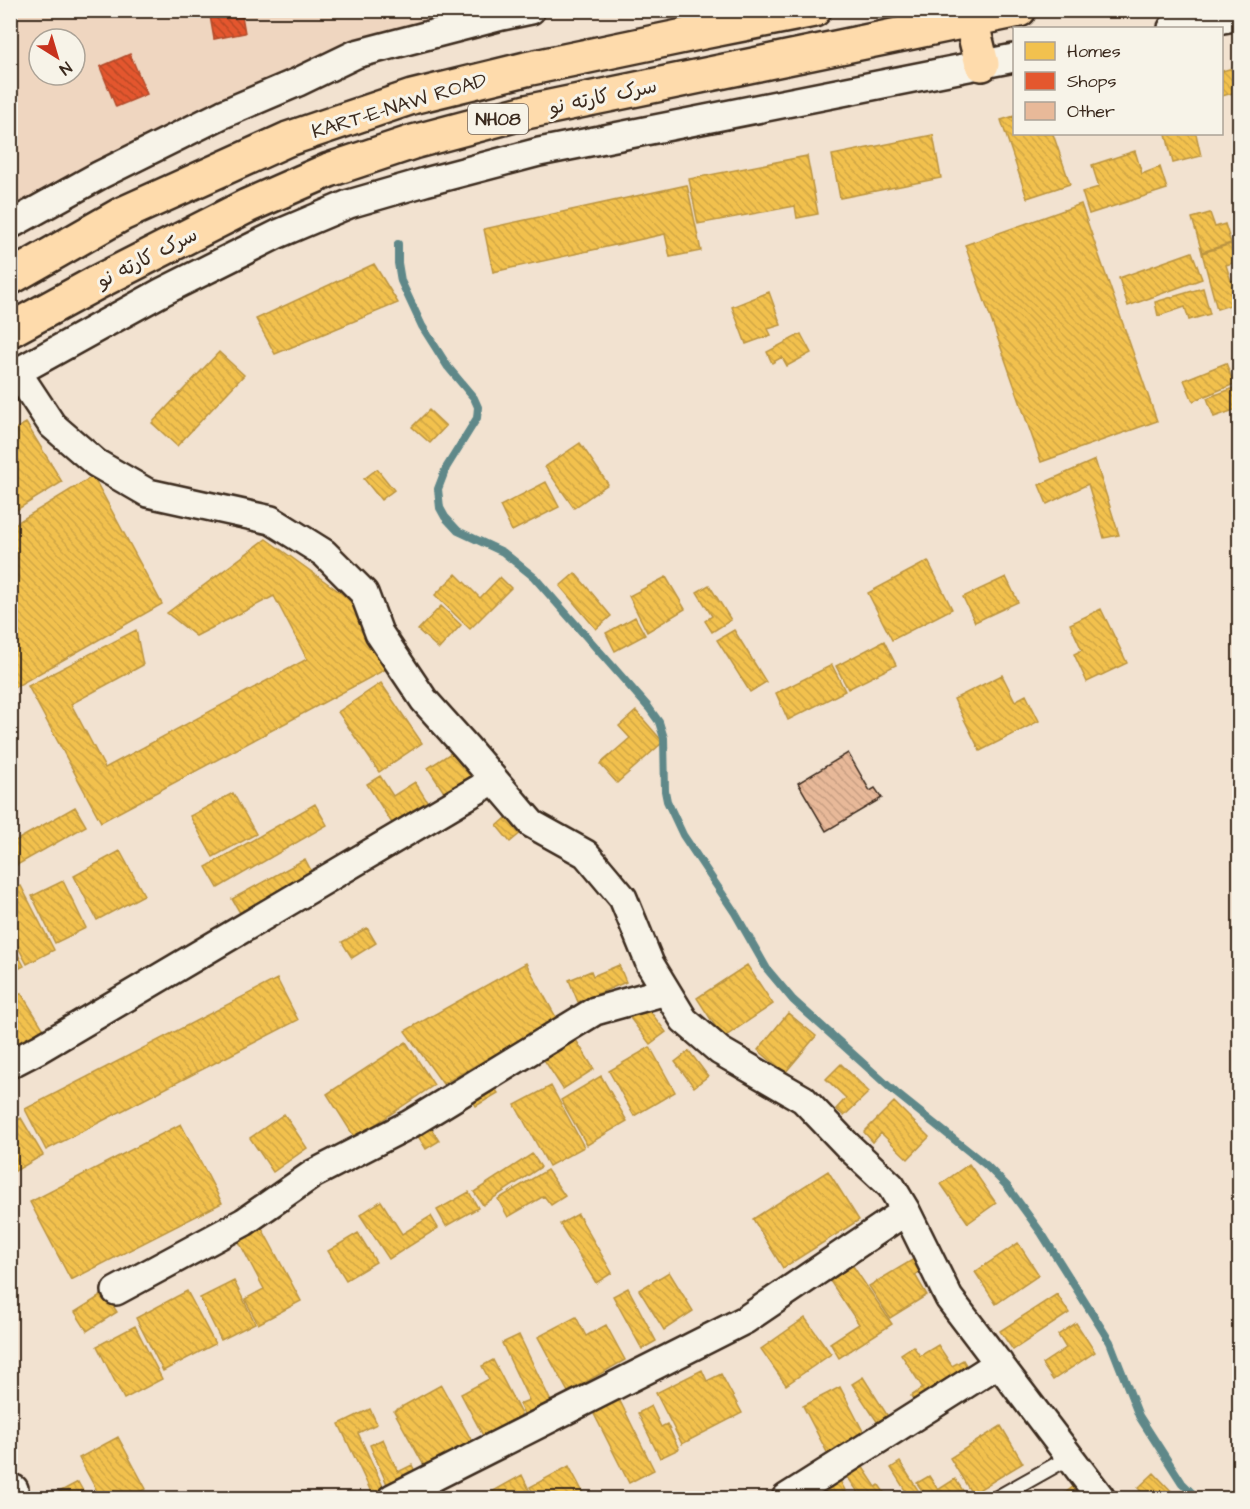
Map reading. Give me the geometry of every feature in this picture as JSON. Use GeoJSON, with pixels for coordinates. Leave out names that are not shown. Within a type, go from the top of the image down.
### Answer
{"type":"FeatureCollection","features":[{"type":"Feature","properties":{"kind":"highway","name":"KART-E-NAW ROAD"},"geometry":{"type":"LineString","coordinates":[[10,278],[122,214],[288,139],[412,97],[526,69],[814,10]]}},
{"type":"Feature","properties":{"kind":"highway","name":"سرک کارته نو"},"geometry":{"type":"LineString","coordinates":[[10,330],[247,206],[329,170],[413,142],[526,112],[1019,10]]}},
{"type":"Feature","properties":{"kind":"highway"},"geometry":{"type":"LineString","coordinates":[[971,20],[982,64]]}},
{"type":"Feature","properties":{"kind":"highway"},"geometry":{"type":"LineString","coordinates":[[703,32],[712,73]]}},
{"type":"Feature","properties":{"kind":"street"},"geometry":{"type":"LineString","coordinates":[[10,225],[100,175],[223,114],[356,54],[502,13],[531,10]]}},
{"type":"Feature","properties":{"kind":"street"},"geometry":{"type":"LineString","coordinates":[[1178,27],[1239,16]]}},
{"type":"Feature","properties":{"kind":"street"},"geometry":{"type":"LineString","coordinates":[[1013,58],[539,152],[348,204],[278,234],[162,292],[14,374],[52,425],[96,463],[148,493],[271,520],[324,553],[364,593],[379,633],[423,700],[532,825],[586,854],[623,898],[650,964],[684,1020],[720,1051],[803,1099],[891,1186],[906,1211],[949,1298],[1101,1498]]}},
{"type":"Feature","properties":{"kind":"street"},"geometry":{"type":"LineString","coordinates":[[10,1064],[70,1031],[494,780]]}},
{"type":"Feature","properties":{"kind":"street"},"geometry":{"type":"LineString","coordinates":[[116,1291],[244,1222],[313,1174],[410,1124],[595,1011],[666,991]]}},
{"type":"Feature","properties":{"kind":"street"},"geometry":{"type":"LineString","coordinates":[[392,1498],[745,1320],[906,1211]]}},
{"type":"Feature","properties":{"kind":"street"},"geometry":{"type":"LineString","coordinates":[[786,1498],[999,1363]]}},
{"type":"Feature","properties":{"kind":"lane"},"geometry":{"type":"LineString","coordinates":[[997,1498],[1070,1456]]}},
{"type":"Feature","properties":{"kind":"shaded area"},"geometry":{"type":"Polygon","coordinates":[[[11,11],[548,11],[356,54],[11,225],[11,11]]]}},
{"type":"Feature","properties":{"kind":"building: Homes"},"geometry":{"type":"Polygon","coordinates":[[[1240,66],[1240,91],[1223,96],[1223,71],[1240,66]]]}},
{"type":"Feature","properties":{"kind":"building: Homes"},"geometry":{"type":"Polygon","coordinates":[[[1013,116],[1013,135],[1053,135],[1070,184],[1027,198],[1001,120],[1013,116]]]}},
{"type":"Feature","properties":{"kind":"building: Homes"},"geometry":{"type":"Polygon","coordinates":[[[933,135],[941,178],[840,198],[832,155],[933,135]]]}},
{"type":"Feature","properties":{"kind":"building: Homes"},"geometry":{"type":"Polygon","coordinates":[[[1166,135],[1196,135],[1201,156],[1173,163],[1166,135]]]}},
{"type":"Feature","properties":{"kind":"building: Homes"},"geometry":{"type":"Polygon","coordinates":[[[1240,145],[1240,172],[1232,147],[1240,145]]]}},
{"type":"Feature","properties":{"kind":"building: Homes"},"geometry":{"type":"Polygon","coordinates":[[[1135,151],[1142,174],[1160,167],[1167,189],[1089,214],[1082,192],[1099,187],[1092,165],[1135,151]]]}},
{"type":"Feature","properties":{"kind":"building: Homes"},"geometry":{"type":"Polygon","coordinates":[[[807,156],[818,214],[797,218],[795,206],[698,224],[689,179],[807,156]]]}},
{"type":"Feature","properties":{"kind":"building: Homes"},"geometry":{"type":"Polygon","coordinates":[[[687,185],[701,251],[670,257],[665,234],[493,272],[484,229],[687,185]]]}},
{"type":"Feature","properties":{"kind":"building: Homes"},"geometry":{"type":"Polygon","coordinates":[[[1081,204],[1157,421],[1041,462],[965,245],[1081,204]]]}},
{"type":"Feature","properties":{"kind":"building: Homes"},"geometry":{"type":"Polygon","coordinates":[[[1210,213],[1215,227],[1225,224],[1231,243],[1202,252],[1192,218],[1210,213]]]}},
{"type":"Feature","properties":{"kind":"building: Homes"},"geometry":{"type":"Polygon","coordinates":[[[1231,244],[1236,262],[1226,265],[1231,281],[1239,279],[1237,271],[1240,271],[1240,302],[1217,309],[1202,253],[1231,244]]]}},
{"type":"Feature","properties":{"kind":"building: Homes"},"geometry":{"type":"Polygon","coordinates":[[[1192,252],[1202,279],[1128,306],[1119,278],[1192,252]]]}},
{"type":"Feature","properties":{"kind":"building: Homes"},"geometry":{"type":"Polygon","coordinates":[[[374,264],[398,303],[275,354],[256,319],[374,264]]]}},
{"type":"Feature","properties":{"kind":"building: Homes"},"geometry":{"type":"Polygon","coordinates":[[[1203,288],[1210,314],[1189,320],[1185,307],[1158,316],[1155,302],[1203,288]]]}},
{"type":"Feature","properties":{"kind":"building: Homes"},"geometry":{"type":"Polygon","coordinates":[[[769,292],[781,325],[768,329],[771,335],[746,344],[732,307],[769,292]]]}},
{"type":"Feature","properties":{"kind":"building: Homes"},"geometry":{"type":"Polygon","coordinates":[[[801,334],[811,353],[787,366],[782,357],[772,363],[767,352],[801,334]]]}},
{"type":"Feature","properties":{"kind":"building: Homes"},"geometry":{"type":"Polygon","coordinates":[[[219,352],[244,375],[177,446],[152,423],[219,352]]]}},
{"type":"Feature","properties":{"kind":"building: Homes"},"geometry":{"type":"Polygon","coordinates":[[[1226,363],[1234,384],[1193,401],[1184,380],[1226,363]]]}},
{"type":"Feature","properties":{"kind":"building: Homes"},"geometry":{"type":"Polygon","coordinates":[[[1234,388],[1240,408],[1214,417],[1207,398],[1234,388]]]}},
{"type":"Feature","properties":{"kind":"building: Homes"},"geometry":{"type":"Polygon","coordinates":[[[429,410],[446,426],[430,443],[412,427],[429,410]]]}},
{"type":"Feature","properties":{"kind":"building: Homes"},"geometry":{"type":"Polygon","coordinates":[[[26,423],[62,482],[10,514],[10,432],[26,423]]]}},
{"type":"Feature","properties":{"kind":"building: Homes"},"geometry":{"type":"Polygon","coordinates":[[[580,443],[608,484],[574,508],[545,467],[580,443]]]}},
{"type":"Feature","properties":{"kind":"building: Homes"},"geometry":{"type":"Polygon","coordinates":[[[1095,460],[1119,535],[1104,538],[1088,484],[1047,504],[1039,485],[1095,460]]]}},
{"type":"Feature","properties":{"kind":"building: Homes"},"geometry":{"type":"Polygon","coordinates":[[[377,469],[394,490],[381,500],[364,479],[377,469]]]}},
{"type":"Feature","properties":{"kind":"building: Homes"},"geometry":{"type":"Polygon","coordinates":[[[93,476],[162,604],[10,690],[10,527],[93,476]]]}},
{"type":"Feature","properties":{"kind":"building: Homes"},"geometry":{"type":"Polygon","coordinates":[[[546,482],[559,507],[512,531],[500,506],[546,482]]]}},
{"type":"Feature","properties":{"kind":"building: Homes"},"geometry":{"type":"Polygon","coordinates":[[[266,539],[352,601],[388,668],[101,822],[28,686],[136,630],[143,665],[71,704],[105,768],[307,659],[274,596],[196,636],[167,613],[266,539]]]}},
{"type":"Feature","properties":{"kind":"building: Homes"},"geometry":{"type":"Polygon","coordinates":[[[928,561],[952,609],[892,640],[868,593],[928,561]]]}},
{"type":"Feature","properties":{"kind":"building: Homes"},"geometry":{"type":"Polygon","coordinates":[[[575,573],[611,616],[596,629],[560,586],[575,573]]]}},
{"type":"Feature","properties":{"kind":"building: Homes"},"geometry":{"type":"Polygon","coordinates":[[[456,574],[480,598],[500,577],[511,588],[470,629],[435,595],[456,574]]]}},
{"type":"Feature","properties":{"kind":"building: Homes"},"geometry":{"type":"Polygon","coordinates":[[[666,577],[685,609],[647,632],[629,596],[666,577]]]}},
{"type":"Feature","properties":{"kind":"building: Homes"},"geometry":{"type":"Polygon","coordinates":[[[1006,577],[1018,602],[975,622],[963,597],[1006,577]]]}},
{"type":"Feature","properties":{"kind":"building: Homes"},"geometry":{"type":"Polygon","coordinates":[[[709,585],[731,620],[712,632],[705,621],[712,616],[697,592],[709,585]]]}},
{"type":"Feature","properties":{"kind":"building: Homes"},"geometry":{"type":"Polygon","coordinates":[[[441,606],[461,625],[439,649],[418,630],[441,606]]]}},
{"type":"Feature","properties":{"kind":"building: Homes"},"geometry":{"type":"Polygon","coordinates":[[[1101,609],[1127,663],[1087,682],[1074,654],[1082,650],[1070,624],[1101,609]]]}},
{"type":"Feature","properties":{"kind":"building: Homes"},"geometry":{"type":"Polygon","coordinates":[[[635,617],[645,635],[615,651],[606,633],[635,617]]]}},
{"type":"Feature","properties":{"kind":"building: Homes"},"geometry":{"type":"Polygon","coordinates":[[[734,630],[766,682],[750,692],[717,640],[734,630]]]}},
{"type":"Feature","properties":{"kind":"building: Homes"},"geometry":{"type":"Polygon","coordinates":[[[884,641],[896,665],[848,689],[836,666],[884,641]]]}},
{"type":"Feature","properties":{"kind":"building: Homes"},"geometry":{"type":"Polygon","coordinates":[[[832,665],[845,691],[788,720],[776,693],[832,665]]]}},
{"type":"Feature","properties":{"kind":"building: Homes"},"geometry":{"type":"Polygon","coordinates":[[[1002,675],[1015,701],[1026,695],[1039,721],[980,751],[954,699],[1002,675]]]}},
{"type":"Feature","properties":{"kind":"building: Homes"},"geometry":{"type":"Polygon","coordinates":[[[381,683],[422,743],[379,772],[338,712],[381,683]]]}},
{"type":"Feature","properties":{"kind":"building: Homes"},"geometry":{"type":"Polygon","coordinates":[[[636,711],[663,742],[617,783],[600,764],[630,738],[619,726],[636,711]]]}},
{"type":"Feature","properties":{"kind":"building: Homes"},"geometry":{"type":"Polygon","coordinates":[[[454,751],[477,785],[451,803],[428,768],[454,751]]]}},
{"type":"Feature","properties":{"kind":"building: Homes"},"geometry":{"type":"Polygon","coordinates":[[[380,776],[393,796],[415,782],[432,809],[397,831],[367,784],[380,776]]]}},
{"type":"Feature","properties":{"kind":"building: Homes"},"geometry":{"type":"Polygon","coordinates":[[[233,793],[256,834],[213,857],[190,816],[233,793]]]}},
{"type":"Feature","properties":{"kind":"building: Homes"},"geometry":{"type":"Polygon","coordinates":[[[315,804],[327,825],[218,888],[206,867],[315,804]]]}},
{"type":"Feature","properties":{"kind":"building: Homes"},"geometry":{"type":"Polygon","coordinates":[[[75,807],[86,826],[10,869],[10,844],[75,807]]]}},
{"type":"Feature","properties":{"kind":"building: Homes"},"geometry":{"type":"Polygon","coordinates":[[[514,811],[528,827],[510,842],[497,826],[514,811]]]}},
{"type":"Feature","properties":{"kind":"building: Homes"},"geometry":{"type":"Polygon","coordinates":[[[120,851],[144,895],[97,920],[74,876],[120,851]]]}},
{"type":"Feature","properties":{"kind":"building: Homes"},"geometry":{"type":"Polygon","coordinates":[[[305,859],[315,878],[243,918],[232,899],[305,859]]]}},
{"type":"Feature","properties":{"kind":"building: Homes"},"geometry":{"type":"Polygon","coordinates":[[[63,881],[86,928],[55,943],[32,896],[63,881]]]}},
{"type":"Feature","properties":{"kind":"building: Homes"},"geometry":{"type":"Polygon","coordinates":[[[21,886],[54,950],[27,964],[10,932],[10,891],[21,886]]]}},
{"type":"Feature","properties":{"kind":"building: Homes"},"geometry":{"type":"Polygon","coordinates":[[[367,928],[376,943],[352,958],[342,942],[367,928]]]}},
{"type":"Feature","properties":{"kind":"building: Homes"},"geometry":{"type":"Polygon","coordinates":[[[10,940],[24,966],[10,973],[10,940]]]}},
{"type":"Feature","properties":{"kind":"building: Homes"},"geometry":{"type":"Polygon","coordinates":[[[526,963],[557,1019],[443,1084],[405,1031],[526,963]]]}},
{"type":"Feature","properties":{"kind":"building: Homes"},"geometry":{"type":"Polygon","coordinates":[[[619,965],[626,982],[578,1002],[569,980],[591,971],[593,976],[619,965]]]}},
{"type":"Feature","properties":{"kind":"building: Homes"},"geometry":{"type":"Polygon","coordinates":[[[747,965],[773,1004],[723,1038],[697,998],[747,965]]]}},
{"type":"Feature","properties":{"kind":"building: Homes"},"geometry":{"type":"Polygon","coordinates":[[[277,979],[298,1020],[46,1150],[25,1109],[277,979]]]}},
{"type":"Feature","properties":{"kind":"building: Homes"},"geometry":{"type":"Polygon","coordinates":[[[21,993],[46,1033],[10,1052],[10,1000],[21,993]]]}},
{"type":"Feature","properties":{"kind":"building: Homes"},"geometry":{"type":"Polygon","coordinates":[[[646,1006],[666,1032],[650,1044],[630,1018],[646,1006]]]}},
{"type":"Feature","properties":{"kind":"building: Homes"},"geometry":{"type":"Polygon","coordinates":[[[788,1013],[816,1036],[785,1073],[758,1050],[788,1013]]]}},
{"type":"Feature","properties":{"kind":"building: Homes"},"geometry":{"type":"Polygon","coordinates":[[[571,1032],[594,1069],[563,1089],[539,1052],[571,1032]]]}},
{"type":"Feature","properties":{"kind":"building: Homes"},"geometry":{"type":"Polygon","coordinates":[[[406,1042],[434,1085],[355,1138],[327,1094],[406,1042]]]}},
{"type":"Feature","properties":{"kind":"building: Homes"},"geometry":{"type":"Polygon","coordinates":[[[650,1047],[675,1092],[634,1116],[609,1071],[650,1047]]]}},
{"type":"Feature","properties":{"kind":"building: Homes"},"geometry":{"type":"Polygon","coordinates":[[[689,1051],[708,1076],[694,1087],[675,1062],[689,1051]]]}},
{"type":"Feature","properties":{"kind":"building: Homes"},"geometry":{"type":"Polygon","coordinates":[[[841,1064],[869,1092],[844,1116],[836,1109],[846,1098],[826,1079],[841,1064]]]}},
{"type":"Feature","properties":{"kind":"building: Homes"},"geometry":{"type":"Polygon","coordinates":[[[601,1076],[627,1121],[587,1145],[561,1100],[601,1076]]]}},
{"type":"Feature","properties":{"kind":"building: Homes"},"geometry":{"type":"Polygon","coordinates":[[[490,1081],[498,1093],[476,1106],[469,1095],[490,1081]]]}},
{"type":"Feature","properties":{"kind":"building: Homes"},"geometry":{"type":"Polygon","coordinates":[[[551,1086],[584,1147],[549,1166],[515,1105],[551,1086]]]}},
{"type":"Feature","properties":{"kind":"building: Homes"},"geometry":{"type":"Polygon","coordinates":[[[894,1102],[929,1137],[908,1159],[881,1133],[873,1142],[864,1132],[894,1102]]]}},
{"type":"Feature","properties":{"kind":"building: Homes"},"geometry":{"type":"Polygon","coordinates":[[[284,1114],[307,1148],[273,1172],[250,1138],[284,1114]]]}},
{"type":"Feature","properties":{"kind":"building: Homes"},"geometry":{"type":"Polygon","coordinates":[[[21,1118],[43,1155],[10,1174],[10,1124],[21,1118]]]}},
{"type":"Feature","properties":{"kind":"building: Homes"},"geometry":{"type":"Polygon","coordinates":[[[426,1120],[439,1141],[426,1149],[413,1128],[426,1120]]]}},
{"type":"Feature","properties":{"kind":"building: Homes"},"geometry":{"type":"Polygon","coordinates":[[[181,1124],[222,1203],[71,1280],[30,1202],[181,1124]]]}},
{"type":"Feature","properties":{"kind":"building: Homes"},"geometry":{"type":"Polygon","coordinates":[[[532,1154],[541,1167],[483,1205],[474,1192],[532,1154]]]}},
{"type":"Feature","properties":{"kind":"building: Homes"},"geometry":{"type":"Polygon","coordinates":[[[969,1164],[996,1203],[968,1223],[941,1184],[969,1164]]]}},
{"type":"Feature","properties":{"kind":"building: Homes"},"geometry":{"type":"Polygon","coordinates":[[[547,1170],[565,1196],[551,1205],[544,1196],[508,1217],[498,1199],[547,1170]]]}},
{"type":"Feature","properties":{"kind":"building: Homes"},"geometry":{"type":"Polygon","coordinates":[[[828,1171],[859,1220],[783,1268],[753,1219],[828,1171]]]}},
{"type":"Feature","properties":{"kind":"building: Homes"},"geometry":{"type":"Polygon","coordinates":[[[469,1192],[478,1208],[446,1226],[437,1210],[469,1192]]]}},
{"type":"Feature","properties":{"kind":"building: Homes"},"geometry":{"type":"Polygon","coordinates":[[[381,1201],[402,1234],[431,1216],[438,1228],[389,1259],[360,1215],[381,1201]]]}},
{"type":"Feature","properties":{"kind":"building: Homes"},"geometry":{"type":"Polygon","coordinates":[[[578,1214],[612,1273],[596,1283],[560,1224],[578,1214]]]}},
{"type":"Feature","properties":{"kind":"building: Homes"},"geometry":{"type":"Polygon","coordinates":[[[258,1221],[301,1301],[258,1324],[245,1299],[264,1289],[235,1234],[258,1221]]]}},
{"type":"Feature","properties":{"kind":"building: Homes"},"geometry":{"type":"Polygon","coordinates":[[[358,1233],[376,1262],[346,1280],[328,1251],[358,1233]]]}},
{"type":"Feature","properties":{"kind":"building: Homes"},"geometry":{"type":"Polygon","coordinates":[[[1018,1243],[1039,1275],[996,1304],[975,1272],[1018,1243]]]}},
{"type":"Feature","properties":{"kind":"building: Homes"},"geometry":{"type":"Polygon","coordinates":[[[914,1259],[921,1271],[915,1275],[927,1295],[890,1318],[869,1286],[914,1259]]]}},
{"type":"Feature","properties":{"kind":"building: Homes"},"geometry":{"type":"Polygon","coordinates":[[[849,1260],[892,1324],[839,1358],[830,1343],[859,1324],[826,1275],[849,1260]]]}},
{"type":"Feature","properties":{"kind":"building: Homes"},"geometry":{"type":"Polygon","coordinates":[[[669,1272],[693,1311],[664,1330],[639,1290],[669,1272]]]}},
{"type":"Feature","properties":{"kind":"building: Homes"},"geometry":{"type":"Polygon","coordinates":[[[234,1281],[255,1323],[221,1340],[200,1298],[234,1281]]]}},
{"type":"Feature","properties":{"kind":"building: Homes"},"geometry":{"type":"Polygon","coordinates":[[[628,1288],[656,1341],[642,1349],[613,1296],[628,1288]]]}},
{"type":"Feature","properties":{"kind":"building: Homes"},"geometry":{"type":"Polygon","coordinates":[[[187,1291],[215,1344],[163,1371],[136,1318],[187,1291]]]}},
{"type":"Feature","properties":{"kind":"building: Homes"},"geometry":{"type":"Polygon","coordinates":[[[105,1293],[117,1312],[87,1331],[75,1312],[105,1293]]]}},
{"type":"Feature","properties":{"kind":"building: Homes"},"geometry":{"type":"Polygon","coordinates":[[[1057,1294],[1069,1313],[1013,1350],[1000,1331],[1057,1294]]]}},
{"type":"Feature","properties":{"kind":"building: Homes"},"geometry":{"type":"Polygon","coordinates":[[[576,1317],[586,1336],[606,1325],[625,1360],[568,1392],[538,1337],[576,1317]]]}},
{"type":"Feature","properties":{"kind":"building: Homes"},"geometry":{"type":"Polygon","coordinates":[[[805,1318],[831,1354],[786,1385],[761,1349],[805,1318]]]}},
{"type":"Feature","properties":{"kind":"building: Homes"},"geometry":{"type":"Polygon","coordinates":[[[1076,1323],[1095,1352],[1053,1380],[1042,1364],[1066,1348],[1058,1335],[1076,1323]]]}},
{"type":"Feature","properties":{"kind":"building: Homes"},"geometry":{"type":"Polygon","coordinates":[[[135,1326],[162,1379],[124,1399],[97,1346],[135,1326]]]}},
{"type":"Feature","properties":{"kind":"building: Homes"},"geometry":{"type":"Polygon","coordinates":[[[519,1335],[554,1408],[527,1421],[519,1404],[529,1400],[502,1343],[519,1335]]]}},
{"type":"Feature","properties":{"kind":"building: Homes"},"geometry":{"type":"Polygon","coordinates":[[[938,1345],[952,1366],[963,1360],[969,1370],[917,1405],[911,1396],[923,1388],[901,1354],[913,1346],[920,1356],[938,1345]]]}},
{"type":"Feature","properties":{"kind":"building: Homes"},"geometry":{"type":"Polygon","coordinates":[[[493,1360],[525,1422],[487,1443],[461,1394],[489,1379],[482,1366],[493,1360]]]}},
{"type":"Feature","properties":{"kind":"building: Homes"},"geometry":{"type":"Polygon","coordinates":[[[702,1370],[707,1381],[721,1374],[742,1413],[682,1444],[656,1393],[702,1370]]]}},
{"type":"Feature","properties":{"kind":"building: Homes"},"geometry":{"type":"Polygon","coordinates":[[[863,1377],[894,1426],[884,1432],[852,1384],[863,1377]]]}},
{"type":"Feature","properties":{"kind":"building: Homes"},"geometry":{"type":"Polygon","coordinates":[[[441,1385],[474,1445],[427,1471],[394,1411],[441,1385]]]}},
{"type":"Feature","properties":{"kind":"building: Homes"},"geometry":{"type":"Polygon","coordinates":[[[840,1387],[867,1439],[830,1458],[803,1406],[840,1387]]]}},
{"type":"Feature","properties":{"kind":"building: Homes"},"geometry":{"type":"Polygon","coordinates":[[[617,1395],[654,1470],[629,1483],[591,1408],[617,1395]]]}},
{"type":"Feature","properties":{"kind":"building: Homes"},"geometry":{"type":"Polygon","coordinates":[[[651,1406],[661,1427],[667,1424],[679,1449],[660,1458],[638,1413],[651,1406]]]}},
{"type":"Feature","properties":{"kind":"building: Homes"},"geometry":{"type":"Polygon","coordinates":[[[370,1409],[377,1424],[358,1433],[386,1493],[375,1498],[339,1424],[370,1409]]]}},
{"type":"Feature","properties":{"kind":"building: Homes"},"geometry":{"type":"Polygon","coordinates":[[[1001,1426],[1023,1463],[972,1494],[950,1458],[1001,1426]]]}},
{"type":"Feature","properties":{"kind":"building: Homes"},"geometry":{"type":"Polygon","coordinates":[[[118,1437],[146,1489],[129,1498],[101,1498],[79,1458],[118,1437]]]}},
{"type":"Feature","properties":{"kind":"building: Homes"},"geometry":{"type":"Polygon","coordinates":[[[383,1439],[398,1472],[412,1465],[418,1478],[390,1491],[370,1445],[383,1439]]]}},
{"type":"Feature","properties":{"kind":"building: Homes"},"geometry":{"type":"Polygon","coordinates":[[[900,1462],[923,1498],[910,1498],[891,1468],[900,1462]]]}},
{"type":"Feature","properties":{"kind":"building: Homes"},"geometry":{"type":"Polygon","coordinates":[[[569,1466],[586,1498],[536,1498],[530,1487],[569,1466]]]}},
{"type":"Feature","properties":{"kind":"building: Homes"},"geometry":{"type":"Polygon","coordinates":[[[862,1466],[876,1487],[879,1485],[888,1498],[862,1498],[847,1476],[862,1466]]]}},
{"type":"Feature","properties":{"kind":"building: Homes"},"geometry":{"type":"Polygon","coordinates":[[[1154,1473],[1178,1498],[1147,1498],[1138,1488],[1154,1473]]]}},
{"type":"Feature","properties":{"kind":"building: Homes"},"geometry":{"type":"Polygon","coordinates":[[[522,1475],[533,1498],[490,1498],[488,1494],[522,1475]]]}},
{"type":"Feature","properties":{"kind":"building: Homes"},"geometry":{"type":"Polygon","coordinates":[[[929,1476],[938,1490],[955,1479],[966,1495],[961,1498],[927,1498],[917,1483],[929,1476]]]}},
{"type":"Feature","properties":{"kind":"building: Homes"},"geometry":{"type":"Polygon","coordinates":[[[838,1477],[847,1494],[839,1498],[812,1498],[809,1494],[838,1477]]]}},
{"type":"Feature","properties":{"kind":"building: Homes"},"geometry":{"type":"Polygon","coordinates":[[[78,1482],[87,1498],[48,1498],[78,1482]]]}},
{"type":"Feature","properties":{"kind":"building: Homes"},"geometry":{"type":"Polygon","coordinates":[[[1079,1482],[1090,1498],[1069,1498],[1065,1493],[1079,1482]]]}},
{"type":"Feature","properties":{"kind":"building: Shops"},"geometry":{"type":"Polygon","coordinates":[[[209,10],[241,10],[245,33],[214,39],[209,10]]]}},
{"type":"Feature","properties":{"kind":"building: Shops"},"geometry":{"type":"Polygon","coordinates":[[[130,54],[147,94],[116,107],[100,67],[130,54]]]}},
{"type":"Feature","properties":{"kind":"building: Other"},"geometry":{"type":"Polygon","coordinates":[[[848,753],[870,791],[875,788],[882,798],[826,831],[798,783],[848,753]]]}},
{"type":"Feature","properties":{"kind":"waterway"},"geometry":{"type":"LineString","coordinates":[[398,244],[401,281],[422,326],[448,367],[474,398],[478,407],[477,418],[446,468],[438,489],[440,508],[445,517],[458,531],[503,552],[534,577],[649,708],[659,722],[664,738],[667,801],[683,835],[735,913],[767,969],[793,1000],[896,1093],[986,1165],[1007,1186],[1042,1234],[1110,1342],[1139,1416],[1182,1483],[1197,1498]]}}]}
